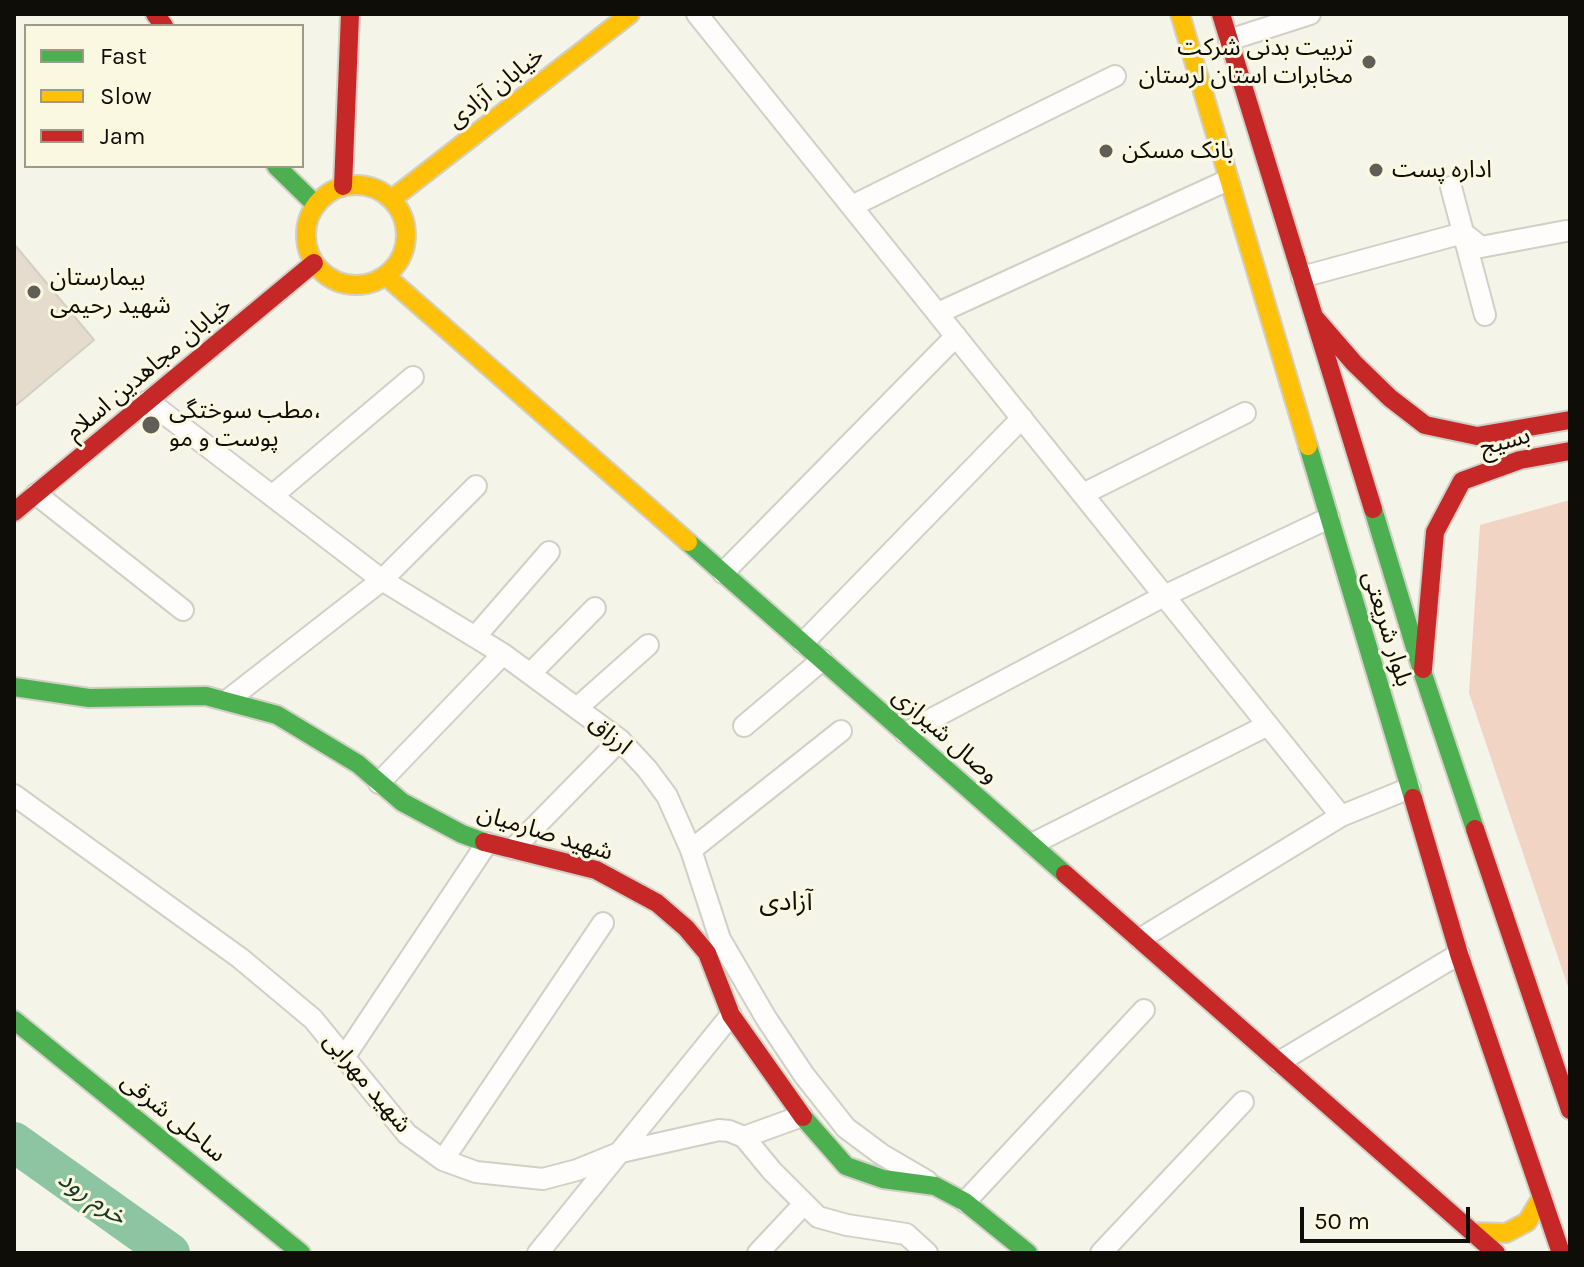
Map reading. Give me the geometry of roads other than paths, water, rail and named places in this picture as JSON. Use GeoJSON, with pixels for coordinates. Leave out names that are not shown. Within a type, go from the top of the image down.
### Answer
{"type":"FeatureCollection","features":[{"type":"Feature","properties":{"kind":"main road"},"geometry":{"type":"LineString","coordinates":[[343,186],[350,14]]}},
{"type":"Feature","properties":{"kind":"main road","name":"بلوار شریعتی"},"geometry":{"type":"LineString","coordinates":[[1180,14],[1459,954],[1561,1253]]}},
{"type":"Feature","properties":{"kind":"main road","name":"بلوار شریعتی"},"geometry":{"type":"LineString","coordinates":[[1221,14],[1423,674],[1570,1110]]}},
{"type":"Feature","properties":{"kind":"main road","name":"خیابان آزادی"},"geometry":{"type":"LineString","coordinates":[[392,199],[625,16]]}},
{"type":"Feature","properties":{"kind":"main road"},"geometry":{"type":"LineString","coordinates":[[278,168],[316,205]]}},
{"type":"Feature","properties":{"kind":"main road"},"geometry":{"type":"LineString","coordinates":[[343,186],[369,187],[392,199],[402,213],[407,230],[405,248],[398,264],[386,276],[355,286],[339,283],[324,275],[307,249],[308,218],[316,205],[328,193],[343,186]]}},
{"type":"Feature","properties":{"kind":"main road","name":"خیابان مجاهدین اسلام"},"geometry":{"type":"LineString","coordinates":[[14,512],[314,263]]}},
{"type":"Feature","properties":{"kind":"main road","name":"وصال شیرازی"},"geometry":{"type":"LineString","coordinates":[[386,276],[1496,1253]]}},
{"type":"Feature","properties":{"kind":"main road","name":"بسیج"},"geometry":{"type":"LineString","coordinates":[[1315,318],[1381,389],[1425,425],[1477,436],[1570,420]]}},
{"type":"Feature","properties":{"kind":"main road","name":"بسیج"},"geometry":{"type":"LineString","coordinates":[[1423,674],[1435,532],[1462,481],[1520,460],[1570,451]]}},
{"type":"Feature","properties":{"kind":"main road","name":"شهید صارمیان"},"geometry":{"type":"LineString","coordinates":[[14,687],[89,698],[206,696],[277,715],[358,764],[402,802],[462,834],[596,870],[657,903],[686,928],[707,953],[731,1015],[802,1116],[846,1166],[883,1179],[935,1186],[965,1202],[1021,1251]]}},
{"type":"Feature","properties":{"kind":"main road","name":"ساحلی شرقی"},"geometry":{"type":"LineString","coordinates":[[14,1020],[301,1253]]}},
{"type":"Feature","properties":{"kind":"main road"},"geometry":{"type":"LineString","coordinates":[[1473,1232],[1506,1233],[1527,1222],[1542,1197]]}},
{"type":"Feature","properties":{"kind":"street"},"geometry":{"type":"LineString","coordinates":[[697,14],[1341,816]]}},
{"type":"Feature","properties":{"kind":"street"},"geometry":{"type":"LineString","coordinates":[[1229,40],[1310,14]]}},
{"type":"Feature","properties":{"kind":"street"},"geometry":{"type":"LineString","coordinates":[[852,206],[1115,76]]}},
{"type":"Feature","properties":{"kind":"street"},"geometry":{"type":"LineString","coordinates":[[938,313],[1228,180]]}},
{"type":"Feature","properties":{"kind":"street"},"geometry":{"type":"LineString","coordinates":[[1451,187],[1485,315]]}},
{"type":"Feature","properties":{"kind":"street"},"geometry":{"type":"LineString","coordinates":[[1463,233],[1481,247],[1566,231]]}},
{"type":"Feature","properties":{"kind":"street"},"geometry":{"type":"LineString","coordinates":[[1302,277],[1463,233]]}},
{"type":"Feature","properties":{"kind":"street"},"geometry":{"type":"LineString","coordinates":[[723,573],[956,336]]}},
{"type":"Feature","properties":{"kind":"street"},"geometry":{"type":"LineString","coordinates":[[272,496],[413,377]]}},
{"type":"Feature","properties":{"kind":"street","name":"ارزاق"},"geometry":{"type":"LineString","coordinates":[[148,401],[382,580],[503,654],[620,740],[667,796],[691,850],[720,939],[804,1075],[846,1128],[881,1154],[935,1186]]}},
{"type":"Feature","properties":{"kind":"street"},"geometry":{"type":"LineString","coordinates":[[1083,494],[1245,413]]}},
{"type":"Feature","properties":{"kind":"street"},"geometry":{"type":"LineString","coordinates":[[803,643],[1022,418]]}},
{"type":"Feature","properties":{"kind":"street"},"geometry":{"type":"LineString","coordinates":[[228,700],[382,580],[476,486]]}},
{"type":"Feature","properties":{"kind":"street"},"geometry":{"type":"LineString","coordinates":[[36,494],[183,610]]}},
{"type":"Feature","properties":{"kind":"street"},"geometry":{"type":"LineString","coordinates":[[905,733],[1164,596],[1329,518]]}},
{"type":"Feature","properties":{"kind":"street"},"geometry":{"type":"LineString","coordinates":[[475,637],[549,552]]}},
{"type":"Feature","properties":{"kind":"street"},"geometry":{"type":"LineString","coordinates":[[530,674],[595,608]]}},
{"type":"Feature","properties":{"kind":"street"},"geometry":{"type":"LineString","coordinates":[[577,708],[648,645]]}},
{"type":"Feature","properties":{"kind":"street"},"geometry":{"type":"LineString","coordinates":[[379,783],[503,654]]}},
{"type":"Feature","properties":{"kind":"street"},"geometry":{"type":"LineString","coordinates":[[744,726],[822,660]]}},
{"type":"Feature","properties":{"kind":"street"},"geometry":{"type":"LineString","coordinates":[[1032,844],[1268,725]]}},
{"type":"Feature","properties":{"kind":"street"},"geometry":{"type":"LineString","coordinates":[[691,850],[841,731]]}},
{"type":"Feature","properties":{"kind":"street"},"geometry":{"type":"LineString","coordinates":[[513,849],[620,740]]}},
{"type":"Feature","properties":{"kind":"street"},"geometry":{"type":"LineString","coordinates":[[1140,939],[1341,816],[1410,788]]}},
{"type":"Feature","properties":{"kind":"street","name":"شهید مهرابی"},"geometry":{"type":"LineString","coordinates":[[14,795],[240,958],[313,1019],[407,1134],[443,1160],[476,1172],[543,1179],[577,1170],[621,1152],[719,1130],[744,1137]]}},
{"type":"Feature","properties":{"kind":"street"},"geometry":{"type":"LineString","coordinates":[[345,1056],[487,843]]}},
{"type":"Feature","properties":{"kind":"street"},"geometry":{"type":"LineString","coordinates":[[443,1160],[603,923]]}},
{"type":"Feature","properties":{"kind":"street"},"geometry":{"type":"LineString","coordinates":[[1279,1062],[1459,954]]}},
{"type":"Feature","properties":{"kind":"street"},"geometry":{"type":"LineString","coordinates":[[965,1202],[1144,1010]]}},
{"type":"Feature","properties":{"kind":"street"},"geometry":{"type":"LineString","coordinates":[[538,1253],[731,1015]]}},
{"type":"Feature","properties":{"kind":"street"},"geometry":{"type":"LineString","coordinates":[[1101,1253],[1243,1102]]}},
{"type":"Feature","properties":{"kind":"street"},"geometry":{"type":"LineString","coordinates":[[802,1116],[744,1137],[818,1217],[906,1234],[927,1253]]}},
{"type":"Feature","properties":{"kind":"street"},"geometry":{"type":"LineString","coordinates":[[758,1253],[804,1204]]}},
{"type":"Feature","properties":{"kind":"waterway","name":"خرم رود"},"geometry":{"type":"LineString","coordinates":[[14,1142],[170,1253]]}},
{"type":"Feature","properties":{"kind":"place","name":"تربیت بدنی شرکت مخابرات استان لرستان"},"geometry":{"type":"Point","coordinates":[1369,62]}},
{"type":"Feature","properties":{"kind":"place","name":"بانک مسکن"},"geometry":{"type":"Point","coordinates":[1106,151]}},
{"type":"Feature","properties":{"kind":"place","name":"اداره پست"},"geometry":{"type":"Point","coordinates":[1376,170]}},
{"type":"Feature","properties":{"kind":"place","name":"بیمارستان شهید رحیمی"},"geometry":{"type":"Point","coordinates":[34,292]}},
{"type":"Feature","properties":{"kind":"place","name":"مطب سوختگی، پوست و مو"},"geometry":{"type":"Point","coordinates":[151,425]}},
{"type":"Feature","properties":{"kind":"district","name":"آزادی"},"geometry":{"type":"Point","coordinates":[786,903]}}]}
